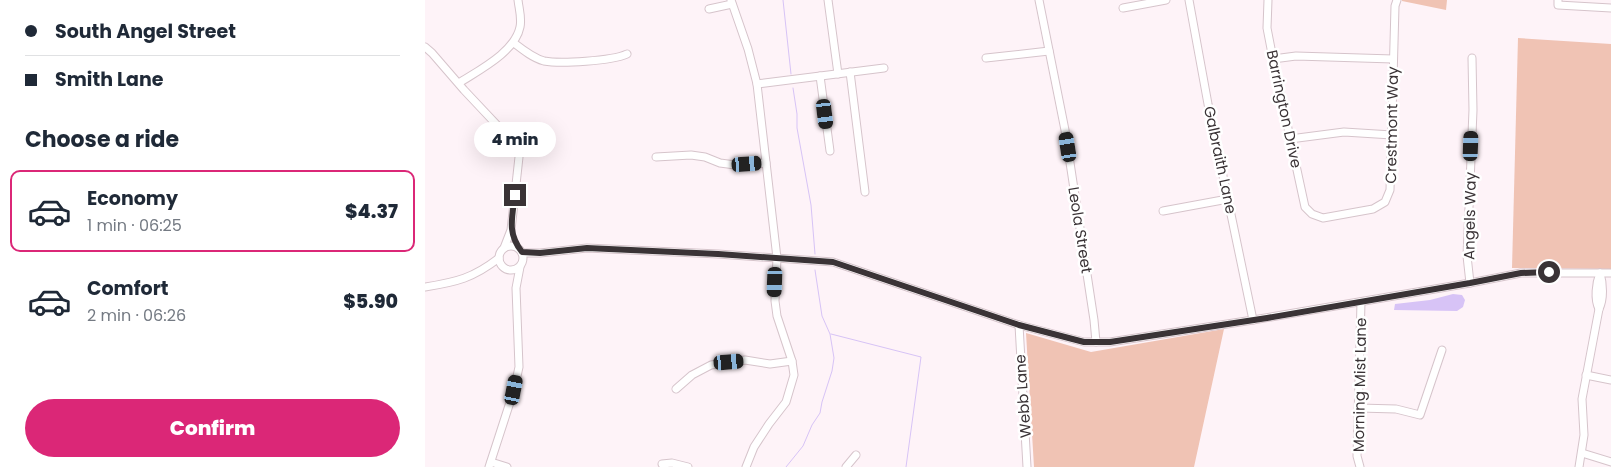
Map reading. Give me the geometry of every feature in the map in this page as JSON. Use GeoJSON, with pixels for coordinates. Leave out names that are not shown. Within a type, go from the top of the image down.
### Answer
{"type":"FeatureCollection","features":[{"type":"Feature","properties":{"kind":"street"},"geometry":{"type":"LineString","coordinates":[[459,83],[502,54],[514,42],[521,25],[518,0]]}},
{"type":"Feature","properties":{"kind":"street"},"geometry":{"type":"LineString","coordinates":[[828,0],[838,74]]}},
{"type":"Feature","properties":{"kind":"street","name":"Leola Street"},"geometry":{"type":"LineString","coordinates":[[1039,0],[1065,130],[1096,342]]}},
{"type":"Feature","properties":{"kind":"street"},"geometry":{"type":"LineString","coordinates":[[1123,8],[1166,0]]}},
{"type":"Feature","properties":{"kind":"street","name":"Galbraith Lane"},"geometry":{"type":"LineString","coordinates":[[1189,0],[1208,104],[1253,320]]}},
{"type":"Feature","properties":{"kind":"street","name":"Barrington Drive"},"geometry":{"type":"LineString","coordinates":[[1269,0],[1267,28],[1273,60],[1305,207],[1312,214]]}},
{"type":"Feature","properties":{"kind":"street","name":"Crestmont Way"},"geometry":{"type":"LineString","coordinates":[[1312,214],[1323,218],[1373,209],[1385,202],[1390,190],[1393,59],[1395,6],[1397,0]]}},
{"type":"Feature","properties":{"kind":"street"},"geometry":{"type":"LineString","coordinates":[[1559,0],[1558,4],[1611,8]]}},
{"type":"Feature","properties":{"kind":"street"},"geometry":{"type":"LineString","coordinates":[[709,9],[732,2],[748,49],[757,84],[777,258],[775,301],[777,316],[792,362],[794,375],[786,402],[754,447],[746,467]]}},
{"type":"Feature","properties":{"kind":"street"},"geometry":{"type":"LineString","coordinates":[[514,42],[530,55],[544,61],[608,60],[627,54]]}},
{"type":"Feature","properties":{"kind":"street"},"geometry":{"type":"LineString","coordinates":[[425,47],[512,141],[518,149],[519,157],[511,230],[499,258],[483,270],[461,280],[425,287]]}},
{"type":"Feature","properties":{"kind":"street"},"geometry":{"type":"LineString","coordinates":[[986,58],[1049,51]]}},
{"type":"Feature","properties":{"kind":"street"},"geometry":{"type":"LineString","coordinates":[[1273,60],[1296,56],[1393,59]]}},
{"type":"Feature","properties":{"kind":"street","name":"Angels Way"},"geometry":{"type":"LineString","coordinates":[[1470,283],[1467,256],[1473,110],[1472,58]]}},
{"type":"Feature","properties":{"kind":"street"},"geometry":{"type":"LineString","coordinates":[[757,84],[884,68]]}},
{"type":"Feature","properties":{"kind":"street"},"geometry":{"type":"LineString","coordinates":[[850,72],[865,192]]}},
{"type":"Feature","properties":{"kind":"street"},"geometry":{"type":"LineString","coordinates":[[820,76],[830,151]]}},
{"type":"Feature","properties":{"kind":"street"},"geometry":{"type":"LineString","coordinates":[[1289,138],[1344,132],[1392,135]]}},
{"type":"Feature","properties":{"kind":"street"},"geometry":{"type":"LineString","coordinates":[[656,157],[691,155],[735,165],[766,163]]}},
{"type":"Feature","properties":{"kind":"street"},"geometry":{"type":"LineString","coordinates":[[1163,211],[1228,199]]}},
{"type":"Feature","properties":{"kind":"street"},"geometry":{"type":"LineString","coordinates":[[507,467],[490,464],[514,390],[519,367],[516,288],[521,266],[520,250],[511,230]]}},
{"type":"Feature","properties":{"kind":"street"},"geometry":{"type":"LineString","coordinates":[[504,248],[511,246],[520,250],[540,253],[587,248],[833,262],[1019,325],[1084,342],[1110,342],[1253,320],[1521,273],[1611,273]]}},
{"type":"Feature","properties":{"kind":"street"},"geometry":{"type":"LineString","coordinates":[[483,270],[504,268],[513,271],[540,253]]}},
{"type":"Feature","properties":{"kind":"street"},"geometry":{"type":"LineString","coordinates":[[499,258],[516,288]]}},
{"type":"Feature","properties":{"kind":"street"},"geometry":{"type":"LineString","coordinates":[[1579,467],[1585,435],[1582,399],[1599,308],[1602,303],[1600,272]]}},
{"type":"Feature","properties":{"kind":"street","name":"Morning Mist Lane"},"geometry":{"type":"LineString","coordinates":[[1361,302],[1357,456],[1361,467]]}},
{"type":"Feature","properties":{"kind":"street","name":"Webb Lane"},"geometry":{"type":"LineString","coordinates":[[1019,325],[1027,467]]}},
{"type":"Feature","properties":{"kind":"street"},"geometry":{"type":"LineString","coordinates":[[1359,408],[1396,409],[1420,415],[1442,350]]}},
{"type":"Feature","properties":{"kind":"street"},"geometry":{"type":"LineString","coordinates":[[676,389],[692,375],[711,365],[745,360],[770,364],[792,362]]}},
{"type":"Feature","properties":{"kind":"street"},"geometry":{"type":"LineString","coordinates":[[1586,375],[1611,380]]}},
{"type":"Feature","properties":{"kind":"street"},"geometry":{"type":"LineString","coordinates":[[1582,453],[1611,462]]}},
{"type":"Feature","properties":{"kind":"street"},"geometry":{"type":"LineString","coordinates":[[847,467],[856,455]]}},
{"type":"Feature","properties":{"kind":"street"},"geometry":{"type":"LineString","coordinates":[[662,464],[672,463],[688,467]]}},
{"type":"Feature","properties":{"kind":"shaded area"},"geometry":{"type":"Polygon","coordinates":[[[1447,0],[1446,10],[1402,1],[1447,0]]]}},
{"type":"Feature","properties":{"kind":"shaded area"},"geometry":{"type":"Polygon","coordinates":[[[1518,38],[1611,44],[1611,269],[1512,268],[1518,38]]]}},
{"type":"Feature","properties":{"kind":"shaded area"},"geometry":{"type":"Polygon","coordinates":[[[1453,294],[1462,295],[1465,300],[1463,307],[1457,311],[1394,310],[1395,304],[1430,300],[1453,294]]]}},
{"type":"Feature","properties":{"kind":"shaded area"},"geometry":{"type":"Polygon","coordinates":[[[1224,329],[1194,467],[1034,467],[1026,333],[1091,352],[1224,329]]]}},
{"type":"Feature","properties":{"kind":"waterway"},"geometry":{"type":"LineString","coordinates":[[783,0],[791,74]]}},
{"type":"Feature","properties":{"kind":"waterway"},"geometry":{"type":"LineString","coordinates":[[793,88],[797,128],[811,205],[815,254]]}},
{"type":"Feature","properties":{"kind":"waterway"},"geometry":{"type":"LineString","coordinates":[[786,467],[803,446],[812,425],[820,413],[834,358],[830,334],[822,316],[815,270]]}},
{"type":"Feature","properties":{"kind":"waterway"},"geometry":{"type":"LineString","coordinates":[[831,334],[921,357],[906,467]]}},
{"type":"Feature","properties":{"kind":"route"},"geometry":{"type":"LineString","coordinates":[[515,195],[511,230],[517,248],[522,252],[540,253],[587,248],[833,262],[1019,325],[1084,342],[1110,342],[1267,318],[1521,273],[1549,272]]}}]}
